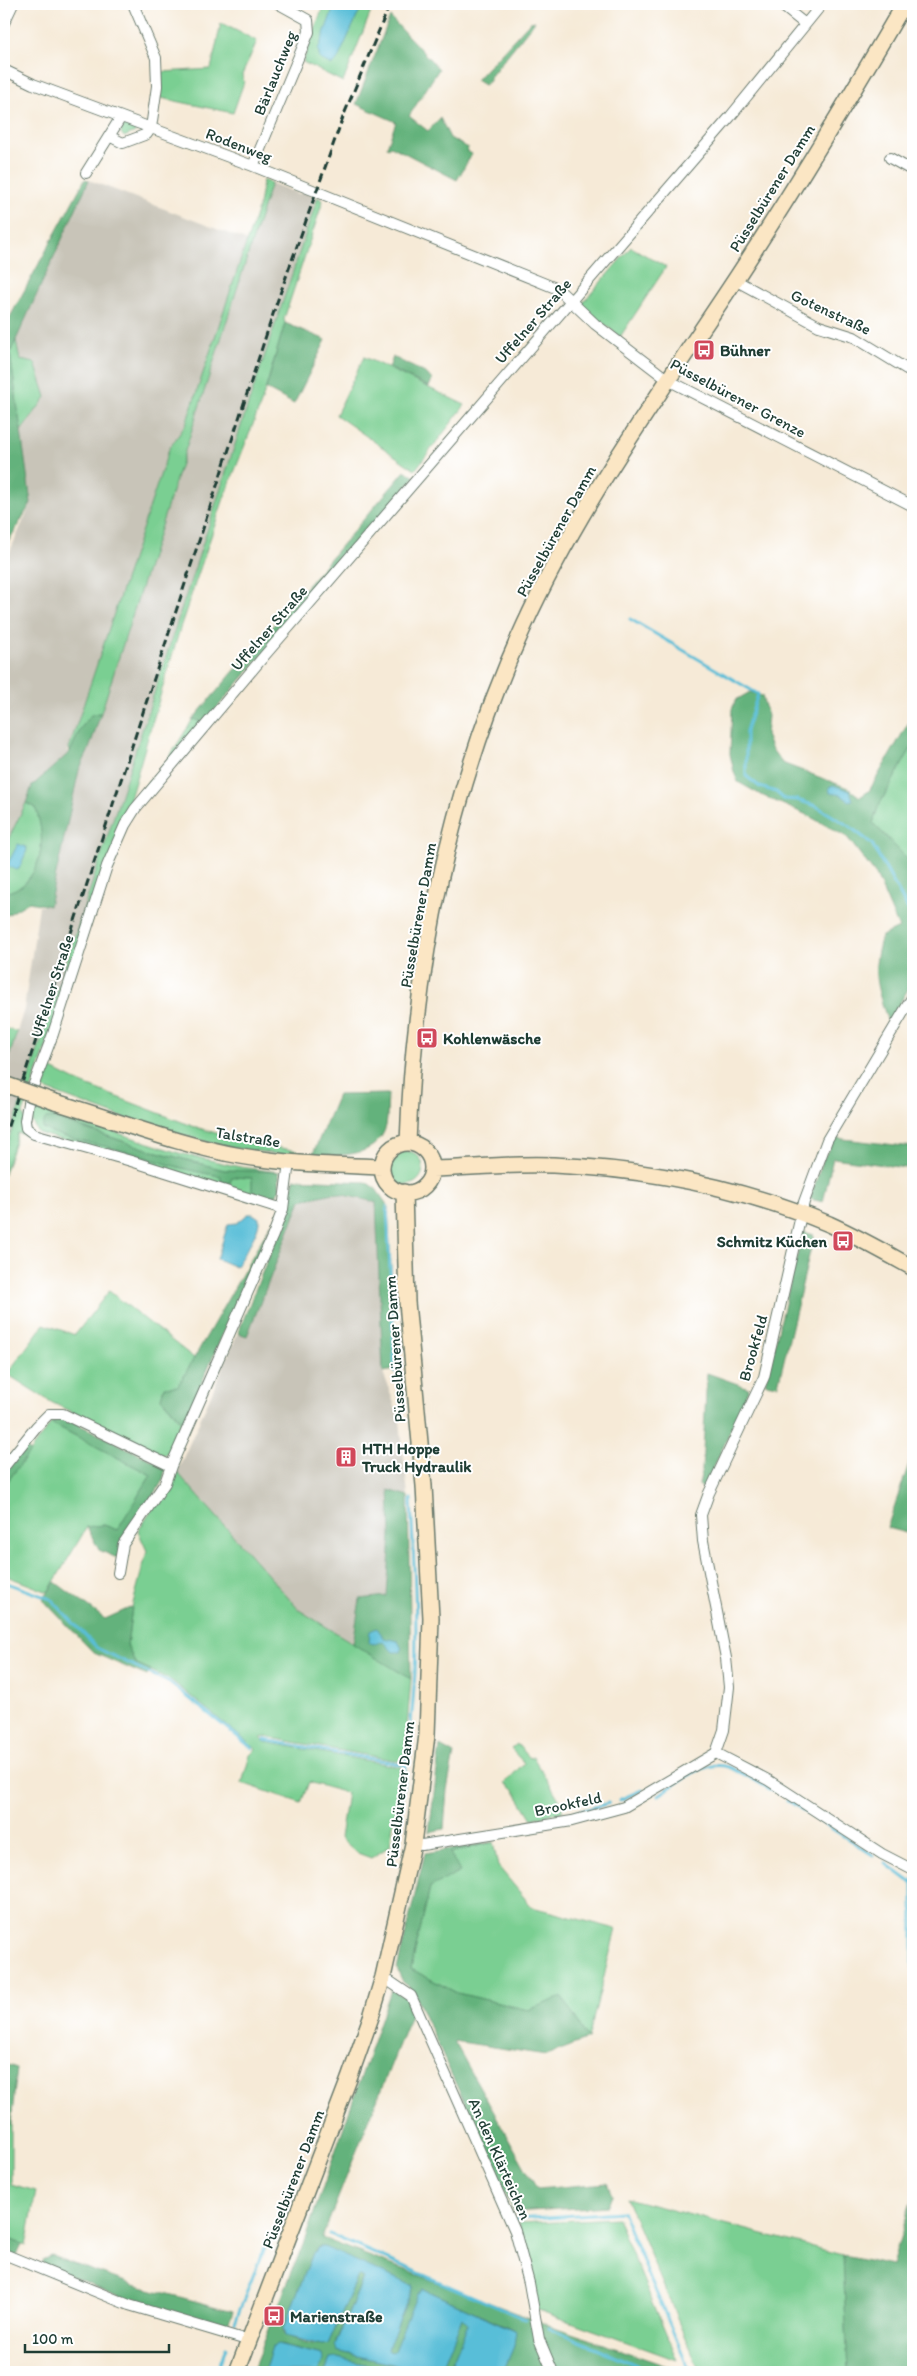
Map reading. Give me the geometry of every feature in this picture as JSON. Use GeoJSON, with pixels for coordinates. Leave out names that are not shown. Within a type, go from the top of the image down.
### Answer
{"type":"FeatureCollection","features":[{"type":"Feature","properties":{"kind":"main road","name":"Püsselbürener Damm"},"geometry":{"type":"LineString","coordinates":[[408,1143],[416,1043],[428,944],[446,851],[469,766],[493,698],[546,581],[602,483],[735,280],[848,99],[904,4]]}},
{"type":"Feature","properties":{"kind":"main road","name":"Talstraße"},"geometry":{"type":"LineString","coordinates":[[4,1084],[54,1102],[190,1144],[241,1156],[290,1162]]}},
{"type":"Feature","properties":{"kind":"main road"},"geometry":{"type":"LineString","coordinates":[[408,1143],[415,1144],[427,1154],[432,1169],[430,1176],[420,1189],[404,1192],[391,1187],[386,1181],[382,1167],[384,1159],[393,1147],[408,1143]]}},
{"type":"Feature","properties":{"kind":"main road"},"geometry":{"type":"LineString","coordinates":[[290,1162],[382,1167]]}},
{"type":"Feature","properties":{"kind":"main road"},"geometry":{"type":"LineString","coordinates":[[432,1169],[551,1164],[626,1170],[703,1183],[754,1197],[802,1214],[863,1240],[913,1268]]}},
{"type":"Feature","properties":{"kind":"main road","name":"Püsselbürener Damm"},"geometry":{"type":"LineString","coordinates":[[237,2372],[349,2079],[383,1977],[413,1844],[427,1734],[431,1618],[424,1486],[407,1302],[404,1192]]}},
{"type":"Feature","properties":{"kind":"street"},"geometry":{"type":"LineString","coordinates":[[4,23],[13,4]]}},
{"type":"Feature","properties":{"kind":"street"},"geometry":{"type":"LineString","coordinates":[[109,136],[123,143],[147,134],[151,128],[157,86],[156,58],[133,4]]}},
{"type":"Feature","properties":{"kind":"street","name":"Bärlauchweg"},"geometry":{"type":"LineString","coordinates":[[253,166],[309,32],[308,20],[279,4]]}},
{"type":"Feature","properties":{"kind":"street"},"geometry":{"type":"LineString","coordinates":[[780,4],[805,24]]}},
{"type":"Feature","properties":{"kind":"street","name":"Uffelner Straße"},"geometry":{"type":"LineString","coordinates":[[283,1208],[131,1161],[34,1134],[26,1128],[25,1121],[29,1096],[53,1034],[107,866],[125,825],[135,810],[265,655],[730,117],[822,4]]}},
{"type":"Feature","properties":{"kind":"street","name":"Rodenweg"},"geometry":{"type":"LineString","coordinates":[[4,70],[33,84],[253,166],[315,192]]}},
{"type":"Feature","properties":{"kind":"street"},"geometry":{"type":"LineString","coordinates":[[86,173],[121,117]]}},
{"type":"Feature","properties":{"kind":"street"},"geometry":{"type":"LineString","coordinates":[[890,158],[913,171]]}},
{"type":"Feature","properties":{"kind":"street","name":"Püsselbürener Grenze"},"geometry":{"type":"LineString","coordinates":[[315,192],[558,289],[572,300],[595,324],[668,380],[913,506]]}},
{"type":"Feature","properties":{"kind":"street","name":"Gotenstraße"},"geometry":{"type":"LineString","coordinates":[[735,280],[819,326],[854,337],[913,373]]}},
{"type":"Feature","properties":{"kind":"street","name":"Brookfeld"},"geometry":{"type":"LineString","coordinates":[[413,1844],[422,1845],[572,1821],[624,1807],[716,1753],[724,1730],[729,1687],[726,1658],[703,1541],[701,1515],[709,1493],[764,1376],[802,1214],[827,1140],[913,996]]}},
{"type":"Feature","properties":{"kind":"street","name":"Talstraße"},"geometry":{"type":"LineString","coordinates":[[118,1573],[123,1544],[165,1483],[283,1208],[290,1162]]}},
{"type":"Feature","properties":{"kind":"street"},"geometry":{"type":"LineString","coordinates":[[4,1467],[49,1414],[63,1414],[172,1466]]}},
{"type":"Feature","properties":{"kind":"street"},"geometry":{"type":"LineString","coordinates":[[716,1753],[768,1780],[882,1854],[913,1870]]}},
{"type":"Feature","properties":{"kind":"street","name":"An den Klärteichen"},"geometry":{"type":"LineString","coordinates":[[383,1977],[411,1996],[515,2231],[529,2283],[539,2339],[553,2372]]}},
{"type":"Feature","properties":{"kind":"street"},"geometry":{"type":"LineString","coordinates":[[4,2254],[130,2305],[250,2340]]}},
{"type":"Feature","properties":{"kind":"shaded area"},"geometry":{"type":"Polygon","coordinates":[[[89,180],[248,241],[186,424],[169,449],[62,769],[4,850],[4,565],[31,503],[10,353],[89,180]]]}},
{"type":"Feature","properties":{"kind":"shaded area"},"geometry":{"type":"Polygon","coordinates":[[[271,183],[299,194],[303,192],[318,197],[244,417],[4,1154],[4,1073],[24,1009],[39,906],[49,906],[79,770],[88,752],[271,183]]]}},
{"type":"Feature","properties":{"kind":"shaded area"},"geometry":{"type":"Polygon","coordinates":[[[334,1193],[376,1202],[383,1372],[400,1421],[408,1496],[389,1491],[391,1533],[387,1597],[360,1600],[353,1644],[299,1610],[177,1472],[238,1333],[247,1336],[301,1200],[334,1193]]]}},
{"type":"Feature","properties":{"kind":"green space"},"geometry":{"type":"Polygon","coordinates":[[[324,4],[374,4],[343,82],[303,62],[324,4]]]}},
{"type":"Feature","properties":{"kind":"green space"},"geometry":{"type":"Polygon","coordinates":[[[787,4],[815,4],[810,12],[800,13],[787,4]]]}},
{"type":"Feature","properties":{"kind":"green space"},"geometry":{"type":"Polygon","coordinates":[[[390,17],[439,69],[409,116],[428,131],[440,118],[450,138],[468,148],[467,151],[472,154],[457,180],[391,146],[387,147],[396,122],[356,104],[390,17]]]}},
{"type":"Feature","properties":{"kind":"green space"},"geometry":{"type":"Polygon","coordinates":[[[535,21],[490,77],[490,81],[484,85],[476,80],[530,22],[535,21]]]}},
{"type":"Feature","properties":{"kind":"green space"},"geometry":{"type":"Polygon","coordinates":[[[221,23],[257,41],[242,75],[244,82],[233,113],[161,98],[161,72],[211,69],[221,23]]]}},
{"type":"Feature","properties":{"kind":"green space"},"geometry":{"type":"Polygon","coordinates":[[[126,125],[135,129],[135,132],[124,137],[121,133],[122,127],[126,125]]]}},
{"type":"Feature","properties":{"kind":"green space"},"geometry":{"type":"Polygon","coordinates":[[[85,179],[89,180],[10,353],[31,503],[4,549],[4,328],[85,179]]]}},
{"type":"Feature","properties":{"kind":"green space"},"geometry":{"type":"Polygon","coordinates":[[[263,180],[271,183],[101,713],[92,714],[81,728],[70,752],[69,748],[169,449],[186,424],[259,205],[263,180]]]}},
{"type":"Feature","properties":{"kind":"green space"},"geometry":{"type":"Polygon","coordinates":[[[318,197],[323,201],[284,319],[285,323],[261,404],[224,498],[181,625],[129,802],[166,762],[193,719],[204,723],[127,818],[23,1113],[31,1137],[18,1133],[4,1174],[4,1154],[244,417],[318,197]]]}},
{"type":"Feature","properties":{"kind":"green space"},"geometry":{"type":"Polygon","coordinates":[[[631,247],[666,267],[620,337],[581,305],[631,247]]]}},
{"type":"Feature","properties":{"kind":"green space"},"geometry":{"type":"Polygon","coordinates":[[[285,323],[326,340],[294,404],[266,389],[285,323]]]}},
{"type":"Feature","properties":{"kind":"green space"},"geometry":{"type":"Polygon","coordinates":[[[16,340],[20,360],[35,363],[46,397],[21,431],[10,353],[16,340]]]}},
{"type":"Feature","properties":{"kind":"green space"},"geometry":{"type":"Polygon","coordinates":[[[364,357],[465,405],[415,470],[336,415],[364,357]]]}},
{"type":"Feature","properties":{"kind":"green space"},"geometry":{"type":"Polygon","coordinates":[[[393,357],[427,374],[432,380],[429,387],[389,368],[393,357]]]}},
{"type":"Feature","properties":{"kind":"green space"},"geometry":{"type":"Polygon","coordinates":[[[405,471],[415,477],[204,723],[193,719],[405,471]]]}},
{"type":"Feature","properties":{"kind":"green space"},"geometry":{"type":"Polygon","coordinates":[[[750,692],[762,696],[768,716],[766,735],[771,748],[782,763],[848,788],[860,797],[869,791],[913,715],[913,745],[878,807],[873,823],[913,865],[913,981],[888,1023],[876,980],[876,961],[882,936],[899,928],[876,875],[847,837],[807,815],[761,795],[738,782],[730,754],[732,709],[736,700],[750,692]]]}},
{"type":"Feature","properties":{"kind":"green space"},"geometry":{"type":"Polygon","coordinates":[[[101,713],[88,752],[79,770],[49,906],[29,902],[4,917],[4,894],[24,884],[36,867],[39,857],[41,837],[38,817],[35,807],[26,803],[32,786],[70,752],[81,728],[92,714],[101,713]]]}},
{"type":"Feature","properties":{"kind":"green space"},"geometry":{"type":"Polygon","coordinates":[[[913,745],[913,865],[873,823],[878,807],[913,745]]]}},
{"type":"Feature","properties":{"kind":"green space"},"geometry":{"type":"Polygon","coordinates":[[[26,803],[35,807],[38,817],[41,837],[39,857],[31,876],[24,884],[4,894],[4,848],[26,803]]]}},
{"type":"Feature","properties":{"kind":"green space"},"geometry":{"type":"Polygon","coordinates":[[[4,1028],[17,1032],[4,1073],[4,1028]]]}},
{"type":"Feature","properties":{"kind":"green space"},"geometry":{"type":"Polygon","coordinates":[[[48,1067],[78,1082],[195,1127],[251,1143],[298,1151],[297,1157],[221,1146],[118,1116],[39,1087],[48,1067]]]}},
{"type":"Feature","properties":{"kind":"green space"},"geometry":{"type":"Polygon","coordinates":[[[388,1094],[386,1126],[381,1137],[374,1144],[366,1150],[356,1153],[312,1156],[338,1095],[388,1094]]]}},
{"type":"Feature","properties":{"kind":"green space"},"geometry":{"type":"Polygon","coordinates":[[[33,1105],[179,1153],[240,1167],[279,1172],[224,1170],[150,1150],[65,1122],[122,1148],[161,1162],[180,1168],[222,1176],[222,1182],[232,1177],[252,1178],[252,1194],[273,1196],[278,1193],[275,1197],[265,1200],[38,1133],[31,1120],[33,1105]]]}},
{"type":"Feature","properties":{"kind":"green space"},"geometry":{"type":"Polygon","coordinates":[[[52,1118],[150,1150],[224,1170],[279,1172],[280,1189],[274,1195],[260,1196],[252,1194],[252,1178],[232,1177],[230,1183],[221,1182],[221,1176],[64,1137],[42,1128],[45,1119],[52,1118]]]}},
{"type":"Feature","properties":{"kind":"green space"},"geometry":{"type":"Polygon","coordinates":[[[835,1138],[913,1147],[913,1169],[833,1158],[823,1202],[810,1199],[824,1157],[835,1138]]]}},
{"type":"Feature","properties":{"kind":"green space"},"geometry":{"type":"Polygon","coordinates":[[[406,1151],[413,1152],[418,1156],[422,1161],[422,1175],[418,1180],[413,1184],[406,1185],[399,1184],[394,1180],[390,1175],[389,1168],[390,1161],[394,1156],[399,1152],[406,1151]]]}},
{"type":"Feature","properties":{"kind":"green space"},"geometry":{"type":"Polygon","coordinates":[[[294,1179],[366,1182],[376,1189],[388,1206],[396,1370],[383,1372],[376,1202],[334,1193],[301,1200],[247,1336],[238,1333],[286,1213],[294,1179]]]}},
{"type":"Feature","properties":{"kind":"green space"},"geometry":{"type":"Polygon","coordinates":[[[272,1222],[184,1423],[161,1398],[164,1387],[178,1386],[272,1222]]]}},
{"type":"Feature","properties":{"kind":"green space"},"geometry":{"type":"Polygon","coordinates":[[[803,1232],[814,1235],[778,1385],[765,1383],[803,1232]]]}},
{"type":"Feature","properties":{"kind":"green space"},"geometry":{"type":"Polygon","coordinates":[[[109,1291],[194,1358],[178,1387],[164,1387],[161,1398],[181,1421],[170,1451],[162,1456],[51,1402],[7,1374],[44,1324],[75,1335],[109,1291]]]}},
{"type":"Feature","properties":{"kind":"green space"},"geometry":{"type":"Polygon","coordinates":[[[707,1373],[749,1388],[704,1490],[699,1485],[702,1470],[707,1373]]]}},
{"type":"Feature","properties":{"kind":"green space"},"geometry":{"type":"Polygon","coordinates":[[[61,1416],[166,1467],[163,1480],[117,1558],[99,1550],[87,1527],[104,1525],[117,1530],[151,1475],[51,1423],[61,1416]]]}},
{"type":"Feature","properties":{"kind":"green space"},"geometry":{"type":"Polygon","coordinates":[[[51,1423],[151,1475],[117,1530],[104,1525],[87,1527],[48,1592],[4,1575],[4,1486],[51,1423]]]}},
{"type":"Feature","properties":{"kind":"green space"},"geometry":{"type":"Polygon","coordinates":[[[25,1447],[30,1452],[4,1486],[4,1472],[25,1447]]]}},
{"type":"Feature","properties":{"kind":"green space"},"geometry":{"type":"Polygon","coordinates":[[[913,1452],[913,1519],[910,1534],[887,1528],[913,1452]]]}},
{"type":"Feature","properties":{"kind":"green space"},"geometry":{"type":"Polygon","coordinates":[[[177,1472],[299,1610],[411,1679],[404,1762],[266,1737],[261,1738],[265,1742],[401,1767],[390,1846],[371,1858],[355,1852],[340,1838],[347,1793],[309,1782],[301,1803],[242,1783],[250,1755],[256,1749],[172,1681],[135,1663],[127,1645],[132,1607],[147,1551],[138,1531],[177,1472]]]}},
{"type":"Feature","properties":{"kind":"green space"},"geometry":{"type":"Polygon","coordinates":[[[389,1490],[408,1496],[411,1679],[353,1644],[360,1599],[387,1596],[391,1533],[389,1490]]]}},
{"type":"Feature","properties":{"kind":"green space"},"geometry":{"type":"Polygon","coordinates":[[[55,1582],[105,1619],[132,1607],[127,1645],[135,1663],[151,1670],[147,1676],[94,1653],[43,1600],[55,1582]]]}},
{"type":"Feature","properties":{"kind":"green space"},"geometry":{"type":"Polygon","coordinates":[[[517,1744],[530,1758],[533,1757],[562,1804],[562,1812],[532,1819],[514,1790],[505,1783],[524,1763],[511,1749],[517,1744]]]}},
{"type":"Feature","properties":{"kind":"green space"},"geometry":{"type":"Polygon","coordinates":[[[440,1746],[454,1754],[447,1790],[444,1829],[429,1832],[440,1746]]]}},
{"type":"Feature","properties":{"kind":"green space"},"geometry":{"type":"Polygon","coordinates":[[[493,1842],[498,1866],[532,1907],[616,1929],[588,2039],[562,1998],[528,2010],[457,1993],[411,1969],[430,1887],[449,1853],[493,1842]]]}},
{"type":"Feature","properties":{"kind":"green space"},"geometry":{"type":"Polygon","coordinates":[[[493,1842],[450,1853],[460,1872],[430,1887],[411,1969],[457,1993],[528,2010],[562,1997],[588,2039],[546,2055],[454,2041],[537,2189],[607,2183],[612,2195],[608,2206],[514,2212],[413,1990],[403,1982],[397,1969],[425,1853],[493,1842]]]}},
{"type":"Feature","properties":{"kind":"green space"},"geometry":{"type":"Polygon","coordinates":[[[391,1990],[406,1997],[412,2012],[322,2238],[537,2321],[684,2372],[503,2372],[514,2346],[513,2329],[423,2289],[394,2352],[391,2352],[388,2350],[389,2346],[413,2286],[323,2247],[318,2247],[313,2253],[283,2329],[283,2334],[311,2344],[328,2344],[358,2276],[363,2279],[336,2341],[337,2351],[424,2372],[399,2372],[337,2358],[330,2359],[325,2372],[318,2372],[323,2360],[322,2355],[280,2344],[272,2348],[264,2372],[252,2372],[305,2239],[391,1990]]]}},
{"type":"Feature","properties":{"kind":"green space"},"geometry":{"type":"Polygon","coordinates":[[[4,2064],[17,2068],[11,2124],[4,2123],[4,2064]]]}},
{"type":"Feature","properties":{"kind":"green space"},"geometry":{"type":"Polygon","coordinates":[[[4,2123],[11,2124],[11,2184],[36,2191],[26,2246],[4,2237],[4,2123]]]}},
{"type":"Feature","properties":{"kind":"green space"},"geometry":{"type":"Polygon","coordinates":[[[913,2195],[913,2372],[848,2372],[843,2255],[892,2265],[913,2195]]]}},
{"type":"Feature","properties":{"kind":"green space"},"geometry":{"type":"Polygon","coordinates":[[[626,2198],[843,2255],[848,2372],[713,2372],[698,2367],[626,2198]]]}},
{"type":"Feature","properties":{"kind":"green space"},"geometry":{"type":"Polygon","coordinates":[[[617,2218],[677,2360],[535,2309],[532,2282],[518,2223],[617,2218]]]}},
{"type":"Feature","properties":{"kind":"green space"},"geometry":{"type":"Polygon","coordinates":[[[4,2237],[22,2244],[17,2256],[4,2251],[4,2237]]]}},
{"type":"Feature","properties":{"kind":"green space"},"geometry":{"type":"Polygon","coordinates":[[[51,2256],[134,2285],[233,2311],[226,2329],[130,2300],[43,2265],[42,2260],[51,2256]]]}},
{"type":"Feature","properties":{"kind":"green space"},"geometry":{"type":"Polygon","coordinates":[[[462,2318],[468,2324],[448,2372],[440,2372],[462,2318]]]}},
{"type":"Feature","properties":{"kind":"water"},"geometry":{"type":"Polygon","coordinates":[[[335,4],[357,4],[360,10],[337,61],[332,65],[320,59],[318,50],[335,4]]]}},
{"type":"Feature","properties":{"kind":"water"},"geometry":{"type":"Polygon","coordinates":[[[833,785],[850,791],[853,800],[849,801],[841,795],[830,793],[829,787],[833,785]]]}},
{"type":"Feature","properties":{"kind":"water"},"geometry":{"type":"Polygon","coordinates":[[[18,844],[26,847],[27,850],[19,869],[16,870],[7,865],[18,844]]]}},
{"type":"Feature","properties":{"kind":"water"},"geometry":{"type":"Polygon","coordinates":[[[248,1214],[253,1214],[259,1218],[259,1224],[236,1267],[217,1259],[228,1224],[237,1223],[248,1214]]]}},
{"type":"Feature","properties":{"kind":"water"},"geometry":{"type":"Polygon","coordinates":[[[377,1628],[384,1638],[398,1641],[402,1649],[401,1652],[393,1652],[383,1641],[375,1644],[369,1643],[370,1631],[377,1628]]]}},
{"type":"Feature","properties":{"kind":"water"},"geometry":{"type":"Polygon","coordinates":[[[319,2247],[324,2247],[413,2286],[388,2350],[394,2351],[417,2294],[423,2289],[516,2331],[514,2346],[503,2372],[448,2372],[468,2324],[462,2318],[440,2372],[424,2372],[337,2351],[335,2345],[363,2279],[358,2276],[328,2344],[322,2345],[285,2336],[283,2329],[313,2253],[319,2247]]]}},
{"type":"Feature","properties":{"kind":"water"},"geometry":{"type":"Polygon","coordinates":[[[277,2344],[322,2355],[323,2360],[318,2372],[264,2372],[272,2348],[277,2344]]]}},
{"type":"Feature","properties":{"kind":"water"},"geometry":{"type":"Polygon","coordinates":[[[337,2358],[399,2372],[325,2372],[330,2359],[337,2358]]]}},
{"type":"Feature","properties":{"kind":"waterway"},"geometry":{"type":"LineString","coordinates":[[630,619],[758,694],[746,731],[746,776],[760,787],[776,792],[784,799],[797,800],[816,806],[849,826],[872,844],[913,918]]}},
{"type":"Feature","properties":{"kind":"waterway"},"geometry":{"type":"LineString","coordinates":[[911,984],[913,945]]}},
{"type":"Feature","properties":{"kind":"waterway"},"geometry":{"type":"LineString","coordinates":[[387,1206],[395,1372]]}},
{"type":"Feature","properties":{"kind":"waterway"},"geometry":{"type":"LineString","coordinates":[[395,1846],[414,1693],[416,1650],[411,1499]]}},
{"type":"Feature","properties":{"kind":"waterway"},"geometry":{"type":"LineString","coordinates":[[4,1582],[51,1599],[97,1648],[170,1683],[252,1748]]}},
{"type":"Feature","properties":{"kind":"waterway"},"geometry":{"type":"LineString","coordinates":[[265,1740],[406,1765]]}},
{"type":"Feature","properties":{"kind":"waterway"},"geometry":{"type":"LineString","coordinates":[[659,1795],[701,1769],[719,1765],[739,1772],[773,1791]]}},
{"type":"Feature","properties":{"kind":"waterway"},"geometry":{"type":"LineString","coordinates":[[619,1800],[642,1790]]}},
{"type":"Feature","properties":{"kind":"waterway"},"geometry":{"type":"LineString","coordinates":[[787,1800],[873,1855]]}},
{"type":"Feature","properties":{"kind":"waterway"},"geometry":{"type":"LineString","coordinates":[[557,1818],[609,1803]]}},
{"type":"Feature","properties":{"kind":"waterway"},"geometry":{"type":"LineString","coordinates":[[885,1863],[913,1884]]}},
{"type":"Feature","properties":{"kind":"waterway"},"geometry":{"type":"LineString","coordinates":[[913,1880],[913,1978]]}},
{"type":"Feature","properties":{"kind":"waterway"},"geometry":{"type":"LineString","coordinates":[[517,2219],[622,2212],[690,2372]]}},
{"type":"Feature","properties":{"kind":"waterway"},"geometry":{"type":"LineString","coordinates":[[329,2234],[525,2319]]}},
{"type":"Feature","properties":{"kind":"waterway"},"geometry":{"type":"LineString","coordinates":[[235,2322],[264,2248]]}},
{"type":"Feature","properties":{"kind":"waterway"},"geometry":{"type":"LineString","coordinates":[[913,2276],[909,2301],[913,2372]]}},
{"type":"Feature","properties":{"kind":"waterway"},"geometry":{"type":"LineString","coordinates":[[549,2328],[653,2372]]}},
{"type":"Feature","properties":{"kind":"waterway"},"geometry":{"type":"LineString","coordinates":[[217,2372],[226,2347]]}},
{"type":"Feature","properties":{"kind":"railway"},"geometry":{"type":"LineString","coordinates":[[4,1138],[276,305],[343,117],[390,4]]}},
{"type":"Feature","properties":{"kind":"place","name":"Bühner"},"geometry":{"type":"Point","coordinates":[704,350]}},
{"type":"Feature","properties":{"kind":"place","name":"Kohlenwäsche"},"geometry":{"type":"Point","coordinates":[427,1038]}},
{"type":"Feature","properties":{"kind":"place","name":"Schmitz Küchen"},"geometry":{"type":"Point","coordinates":[843,1241]}},
{"type":"Feature","properties":{"kind":"place","name":"HTH Hoppe Truck Hydraulik"},"geometry":{"type":"Point","coordinates":[346,1457]}},
{"type":"Feature","properties":{"kind":"place","name":"Marienstraße"},"geometry":{"type":"Point","coordinates":[274,2316]}}]}
